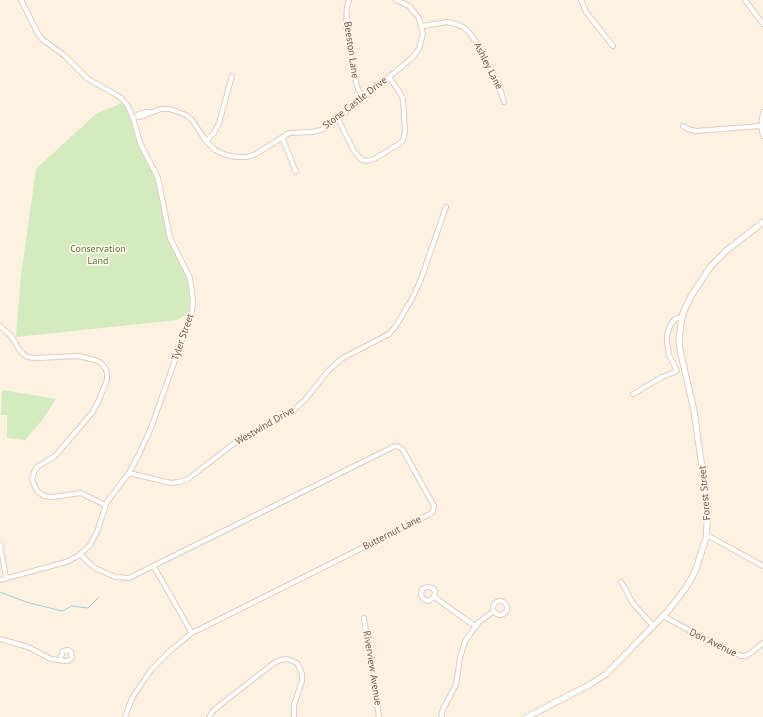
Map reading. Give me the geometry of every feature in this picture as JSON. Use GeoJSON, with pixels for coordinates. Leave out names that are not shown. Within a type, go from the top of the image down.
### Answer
{"type":"FeatureCollection","features":[{"type":"Feature","properties":{"kind":"street","name":"Tyler Street"},"geometry":{"type":"LineString","coordinates":[[0,580],[66,562],[80,554],[92,542],[105,505],[129,473],[151,428],[192,312],[193,302],[190,278],[170,238],[158,178],[140,143],[135,117],[122,99],[88,79],[65,56],[42,39],[21,0]]}},
{"type":"Feature","properties":{"kind":"street","name":"Beeston Lane"},"geometry":{"type":"LineString","coordinates":[[349,0],[347,6],[346,25],[355,79],[358,89],[364,98]]}},
{"type":"Feature","properties":{"kind":"street"},"geometry":{"type":"LineString","coordinates":[[396,0],[406,4],[412,9],[417,15],[422,26]]}},
{"type":"Feature","properties":{"kind":"street"},"geometry":{"type":"LineString","coordinates":[[581,0],[586,12],[613,46]]}},
{"type":"Feature","properties":{"kind":"street"},"geometry":{"type":"LineString","coordinates":[[745,0],[763,24]]}},
{"type":"Feature","properties":{"kind":"street","name":"Ashley Lane"},"geometry":{"type":"LineString","coordinates":[[422,26],[447,22],[463,27],[469,32],[478,44],[489,65],[504,102]]}},
{"type":"Feature","properties":{"kind":"street","name":"Stone Castle Drive"},"geometry":{"type":"LineString","coordinates":[[135,117],[145,112],[166,108],[186,116],[195,123],[206,141],[220,153],[231,157],[241,158],[252,156],[292,132],[318,131],[338,119],[412,58],[417,52],[422,38],[422,26]]}},
{"type":"Feature","properties":{"kind":"street"},"geometry":{"type":"LineString","coordinates":[[206,141],[214,133],[220,123],[232,76]]}},
{"type":"Feature","properties":{"kind":"street"},"geometry":{"type":"LineString","coordinates":[[338,119],[354,151],[362,160],[374,160],[399,144],[404,138],[405,132],[402,99],[400,93],[389,77]]}},
{"type":"Feature","properties":{"kind":"street"},"geometry":{"type":"LineString","coordinates":[[763,112],[761,126],[763,136]]}},
{"type":"Feature","properties":{"kind":"street"},"geometry":{"type":"LineString","coordinates":[[684,126],[688,129],[696,131],[761,126]]}},
{"type":"Feature","properties":{"kind":"street"},"geometry":{"type":"LineString","coordinates":[[282,137],[296,172]]}},
{"type":"Feature","properties":{"kind":"street","name":"Westwind Drive"},"geometry":{"type":"LineString","coordinates":[[129,473],[170,483],[188,479],[232,445],[295,409],[305,400],[328,371],[341,359],[389,334],[396,326],[413,297],[421,279],[446,207]]}},
{"type":"Feature","properties":{"kind":"street","name":"Forest Street"},"geometry":{"type":"LineString","coordinates":[[527,717],[600,678],[613,667],[663,616],[691,580],[707,535],[708,510],[693,403],[683,369],[679,341],[682,318],[691,296],[711,266],[726,251],[763,222]]}},
{"type":"Feature","properties":{"kind":"street"},"geometry":{"type":"LineString","coordinates":[[677,371],[669,355],[667,334],[674,320],[677,318],[682,318]]}},
{"type":"Feature","properties":{"kind":"street"},"geometry":{"type":"LineString","coordinates":[[0,326],[12,337],[22,353],[28,357],[78,356],[96,360],[105,368],[107,380],[99,400],[89,418],[55,456],[37,467],[32,480],[35,489],[44,496],[53,497],[80,493],[105,505]]}},
{"type":"Feature","properties":{"kind":"street"},"geometry":{"type":"LineString","coordinates":[[634,394],[662,377],[683,369]]}},
{"type":"Feature","properties":{"kind":"street","name":"Butternut Lane"},"geometry":{"type":"LineString","coordinates":[[80,554],[95,568],[115,577],[123,579],[135,576],[390,448],[397,446],[403,450],[433,504],[434,508],[430,514],[192,633],[170,650],[151,670],[132,698],[125,717]]}},
{"type":"Feature","properties":{"kind":"street"},"geometry":{"type":"LineString","coordinates":[[707,535],[763,566]]}},
{"type":"Feature","properties":{"kind":"street"},"geometry":{"type":"LineString","coordinates":[[0,543],[6,578]]}},
{"type":"Feature","properties":{"kind":"street"},"geometry":{"type":"LineString","coordinates":[[154,567],[192,633]]}},
{"type":"Feature","properties":{"kind":"street"},"geometry":{"type":"LineString","coordinates":[[621,582],[632,602],[653,626]]}},
{"type":"Feature","properties":{"kind":"street"},"geometry":{"type":"LineString","coordinates":[[434,597],[475,626]]}},
{"type":"Feature","properties":{"kind":"street"},"geometry":{"type":"LineString","coordinates":[[441,717],[443,709],[456,685],[460,658],[468,636],[483,618],[494,611]]}},
{"type":"Feature","properties":{"kind":"street","name":"Don Avenue"},"geometry":{"type":"LineString","coordinates":[[663,616],[710,642],[741,656],[746,656],[763,643]]}},
{"type":"Feature","properties":{"kind":"street","name":"Riverview Avenue"},"geometry":{"type":"LineString","coordinates":[[364,618],[379,717]]}},
{"type":"Feature","properties":{"kind":"street"},"geometry":{"type":"LineString","coordinates":[[0,639],[28,647],[46,658],[60,660]]}},
{"type":"Feature","properties":{"kind":"street"},"geometry":{"type":"LineString","coordinates":[[209,717],[225,700],[274,663],[284,659],[291,660],[297,664],[302,674],[302,681],[294,705],[294,717]]}},
{"type":"Feature","properties":{"kind":"green space","name":"Conservation Land"},"geometry":{"type":"Polygon","coordinates":[[[122,103],[129,113],[136,139],[155,175],[166,232],[173,250],[182,266],[189,286],[190,306],[188,313],[177,320],[16,337],[21,276],[36,169],[97,113],[122,103]]]}},
{"type":"Feature","properties":{"kind":"green space"},"geometry":{"type":"Polygon","coordinates":[[[2,390],[56,399],[42,420],[25,440],[7,438],[7,415],[1,415],[2,390]]]}},
{"type":"Feature","properties":{"kind":"waterway"},"geometry":{"type":"LineString","coordinates":[[0,592],[26,602],[62,611],[72,606],[88,608],[99,597]]}}]}
